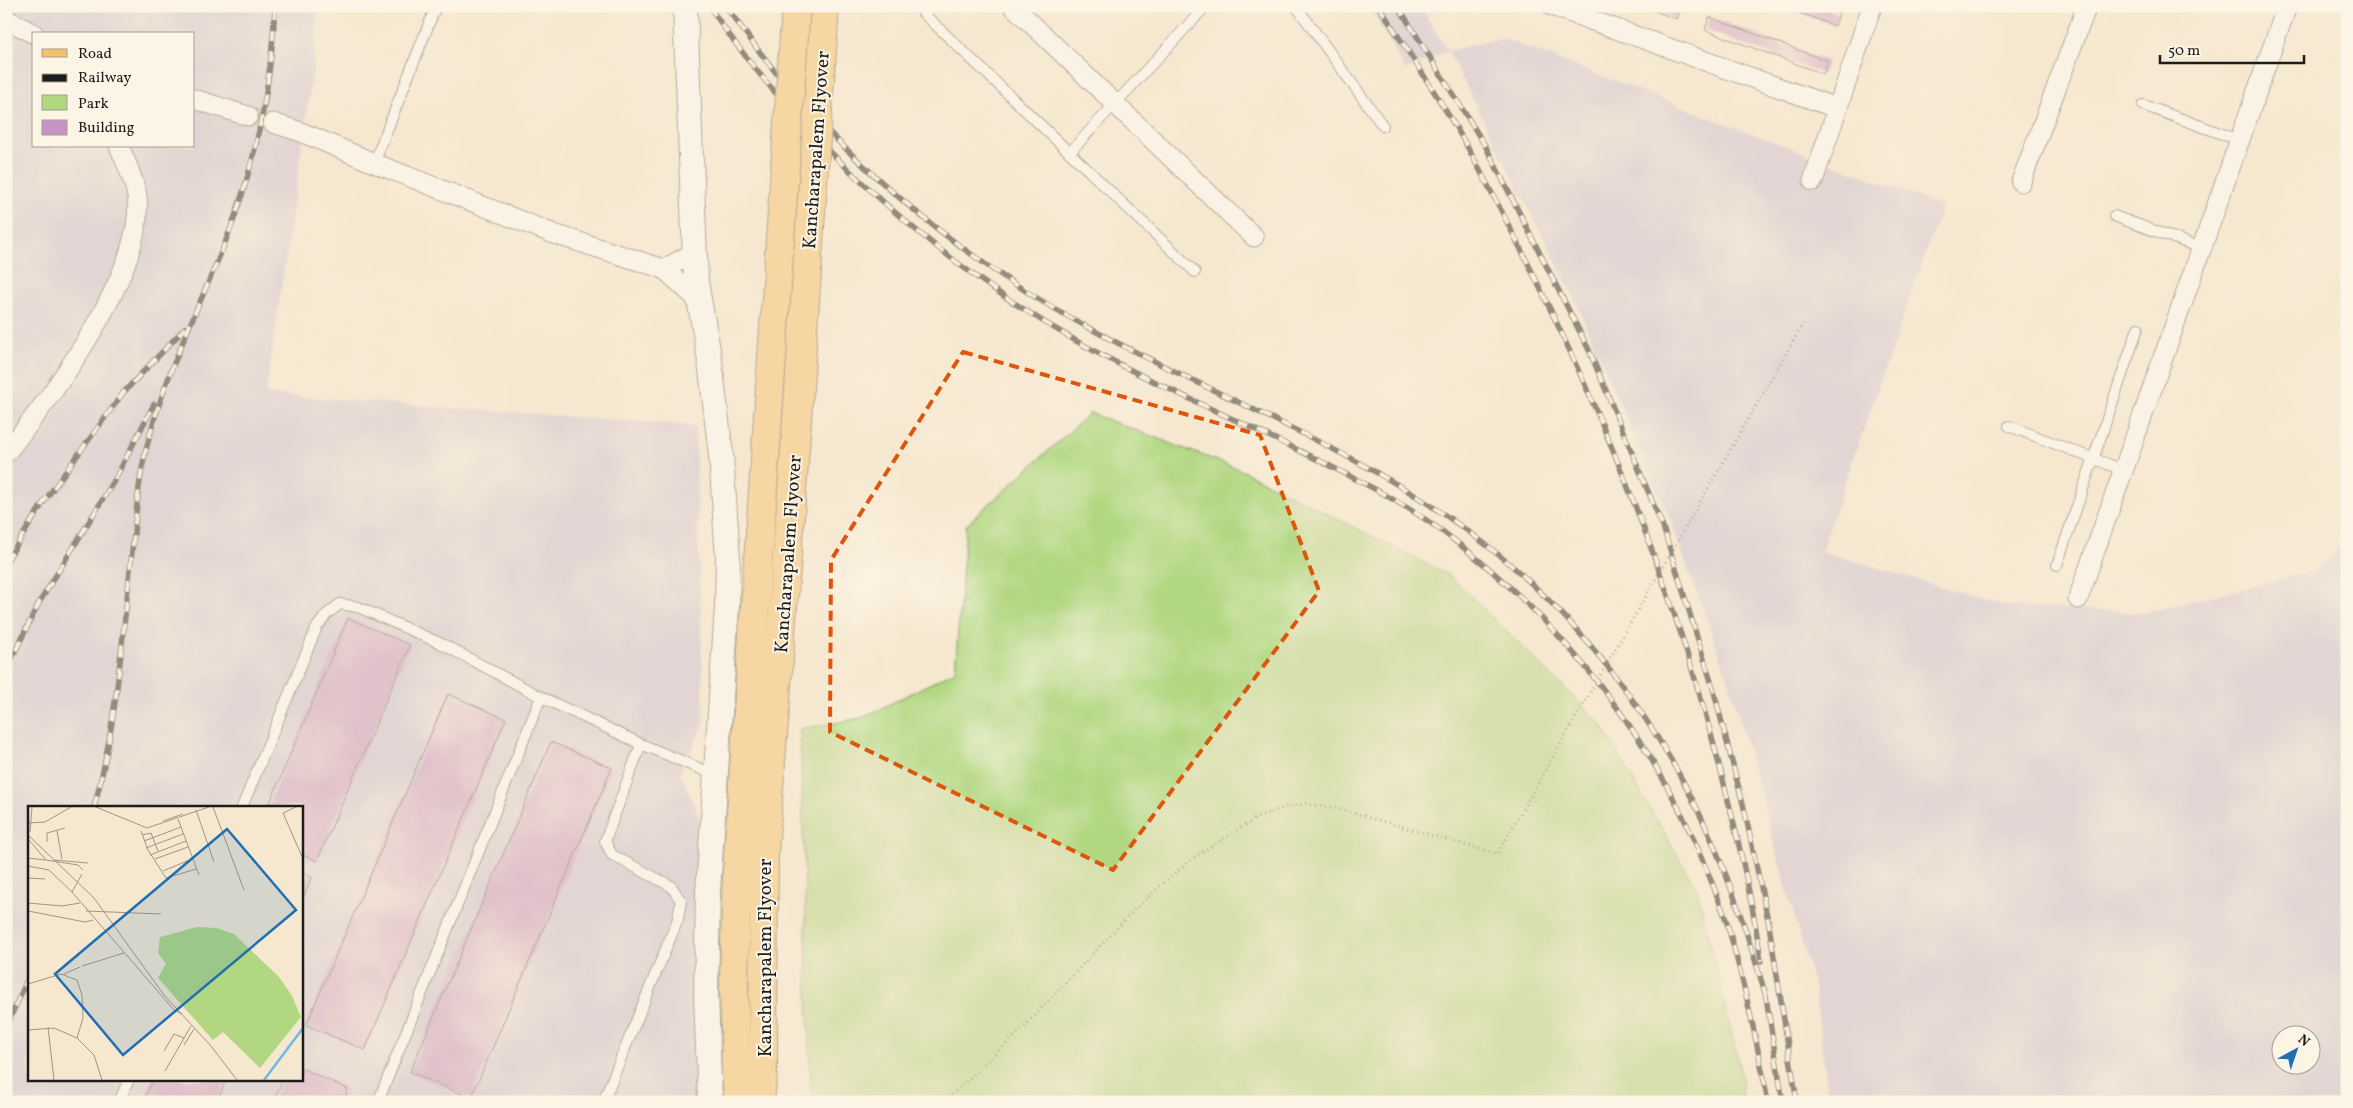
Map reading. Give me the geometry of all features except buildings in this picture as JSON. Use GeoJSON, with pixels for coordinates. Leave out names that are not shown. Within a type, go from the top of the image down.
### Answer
{"type":"FeatureCollection","features":[{"type":"Feature","properties":{"kind":"main road","name":"Kancharapalem Flyover"},"geometry":{"type":"LineString","coordinates":[[739,1102],[736,1074],[734,983],[737,878],[796,6]]}},
{"type":"Feature","properties":{"kind":"main road","name":"Kancharapalem Flyover"},"geometry":{"type":"LineString","coordinates":[[760,1102],[763,1072],[764,852],[793,478],[824,6]]}},
{"type":"Feature","properties":{"kind":"street"},"geometry":{"type":"LineString","coordinates":[[685,6],[698,299],[710,361],[719,436],[728,558],[727,607],[707,911],[706,995],[710,1102]]}},
{"type":"Feature","properties":{"kind":"street"},"geometry":{"type":"LineString","coordinates":[[1013,6],[1254,237]]}},
{"type":"Feature","properties":{"kind":"street"},"geometry":{"type":"LineString","coordinates":[[1552,6],[1836,108]]}},
{"type":"Feature","properties":{"kind":"street"},"geometry":{"type":"LineString","coordinates":[[1813,181],[1836,108],[1872,6]]}},
{"type":"Feature","properties":{"kind":"street"},"geometry":{"type":"LineString","coordinates":[[2022,182],[2087,6]]}},
{"type":"Feature","properties":{"kind":"street"},"geometry":{"type":"LineString","coordinates":[[2078,599],[2287,6]]}},
{"type":"Feature","properties":{"kind":"street"},"geometry":{"type":"LineString","coordinates":[[6,19],[32,33]]}},
{"type":"Feature","properties":{"kind":"street"},"geometry":{"type":"LineString","coordinates":[[195,99],[248,116]]}},
{"type":"Feature","properties":{"kind":"street"},"geometry":{"type":"LineString","coordinates":[[273,123],[301,132],[554,234],[664,269],[698,299]]}},
{"type":"Feature","properties":{"kind":"street"},"geometry":{"type":"LineString","coordinates":[[6,453],[45,404],[80,352],[122,272],[136,228],[137,196],[128,164],[120,148]]}},
{"type":"Feature","properties":{"kind":"street"},"geometry":{"type":"LineString","coordinates":[[664,269],[695,252]]}},
{"type":"Feature","properties":{"kind":"lane"},"geometry":{"type":"LineString","coordinates":[[374,163],[436,6]]}},
{"type":"Feature","properties":{"kind":"lane"},"geometry":{"type":"LineString","coordinates":[[1070,152],[1206,6]]}},
{"type":"Feature","properties":{"kind":"lane"},"geometry":{"type":"LineString","coordinates":[[1296,6],[1383,126]]}},
{"type":"Feature","properties":{"kind":"lane"},"geometry":{"type":"LineString","coordinates":[[922,14],[1195,272]]}},
{"type":"Feature","properties":{"kind":"lane"},"geometry":{"type":"LineString","coordinates":[[2143,105],[2239,140]]}},
{"type":"Feature","properties":{"kind":"lane"},"geometry":{"type":"LineString","coordinates":[[2114,216],[2201,248]]}},
{"type":"Feature","properties":{"kind":"lane"},"geometry":{"type":"LineString","coordinates":[[2057,565],[2138,328]]}},
{"type":"Feature","properties":{"kind":"lane"},"geometry":{"type":"LineString","coordinates":[[2009,426],[2123,470]]}},
{"type":"Feature","properties":{"kind":"lane"},"geometry":{"type":"LineString","coordinates":[[242,806],[317,627],[327,614],[340,604],[358,607],[442,644],[541,697],[641,744],[716,775]]}},
{"type":"Feature","properties":{"kind":"lane"},"geometry":{"type":"LineString","coordinates":[[378,1102],[541,697]]}},
{"type":"Feature","properties":{"kind":"lane"},"geometry":{"type":"LineString","coordinates":[[603,1102],[678,919],[681,901],[670,886],[612,855],[604,841],[641,744]]}},
{"type":"Feature","properties":{"kind":"lane"},"geometry":{"type":"LineString","coordinates":[[119,1102],[129,1080]]}},
{"type":"Feature","properties":{"kind":"path"},"geometry":{"type":"LineString","coordinates":[[944,1102],[1023,1028],[1134,910],[1160,886],[1200,853],[1258,817],[1286,807],[1306,804],[1336,808],[1497,854],[1803,324]]}},
{"type":"Feature","properties":{"kind":"highlighted area"},"geometry":{"type":"Polygon","coordinates":[[[963,352],[1260,435],[1319,591],[1113,870],[830,732],[831,560],[963,352]]]}},
{"type":"Feature","properties":{"kind":"shaded area"},"geometry":{"type":"Polygon","coordinates":[[[6,6],[318,6],[314,62],[266,394],[695,426],[704,724],[680,773],[700,818],[699,964],[693,1102],[6,1102],[6,6]]]}},
{"type":"Feature","properties":{"kind":"shaded area"},"geometry":{"type":"Polygon","coordinates":[[[1369,6],[1420,6],[1448,51],[1405,70],[1369,6]]]}},
{"type":"Feature","properties":{"kind":"shaded area"},"geometry":{"type":"Polygon","coordinates":[[[1502,38],[1942,206],[1821,551],[2006,606],[2143,613],[2313,571],[2347,541],[2347,1102],[1829,1102],[1814,987],[1728,678],[1667,512],[1570,289],[1448,51],[1502,38]]]}},
{"type":"Feature","properties":{"kind":"green space"},"geometry":{"type":"Polygon","coordinates":[[[1090,413],[1241,470],[1450,576],[1601,724],[1697,889],[1742,1077],[1743,1102],[811,1102],[800,729],[862,718],[955,671],[966,525],[1090,413]]]}},
{"type":"Feature","properties":{"kind":"tunnel"},"geometry":{"type":"LineString","coordinates":[[248,116],[273,123]]}},
{"type":"Feature","properties":{"kind":"railway"},"geometry":{"type":"LineString","coordinates":[[94,806],[108,744],[122,648],[141,472],[154,420],[171,370],[223,248],[244,190],[265,99],[270,68],[275,6]]}},
{"type":"Feature","properties":{"kind":"railway"},"geometry":{"type":"LineString","coordinates":[[709,6],[745,55],[828,150],[924,236],[974,275],[1026,311],[1105,357],[1300,451],[1356,479],[1411,510],[1446,534],[1489,568],[1567,645],[1634,732],[1663,779],[1688,827],[1727,923],[1750,1012],[1768,1102]]}},
{"type":"Feature","properties":{"kind":"railway"},"geometry":{"type":"LineString","coordinates":[[725,6],[783,82],[835,139],[903,200],[975,257],[1051,307],[1091,329],[1362,464],[1464,528],[1512,566],[1543,595],[1601,658],[1627,692],[1674,765],[1694,802],[1720,860],[1741,917],[1766,996]]}},
{"type":"Feature","properties":{"kind":"railway"},"geometry":{"type":"LineString","coordinates":[[1379,6],[1441,102],[1475,161],[1549,307],[1616,457],[1646,533],[1698,689],[1738,840],[1761,961]]}},
{"type":"Feature","properties":{"kind":"railway"},"geometry":{"type":"LineString","coordinates":[[1398,6],[1486,147],[1589,350],[1663,527],[1713,688],[1744,808],[1769,925],[1797,1102]]}},
{"type":"Feature","properties":{"kind":"railway"},"geometry":{"type":"LineString","coordinates":[[6,562],[45,500],[123,393],[185,328]]}},
{"type":"Feature","properties":{"kind":"railway"},"geometry":{"type":"LineString","coordinates":[[6,670],[39,603],[114,481],[154,404]]}},
{"type":"Feature","properties":{"kind":"railway"},"geometry":{"type":"LineString","coordinates":[[6,1027],[28,978]]}},
{"type":"Feature","properties":{"kind":"railway"},"geometry":{"type":"LineString","coordinates":[[1765,991],[1783,1102]]}}]}
